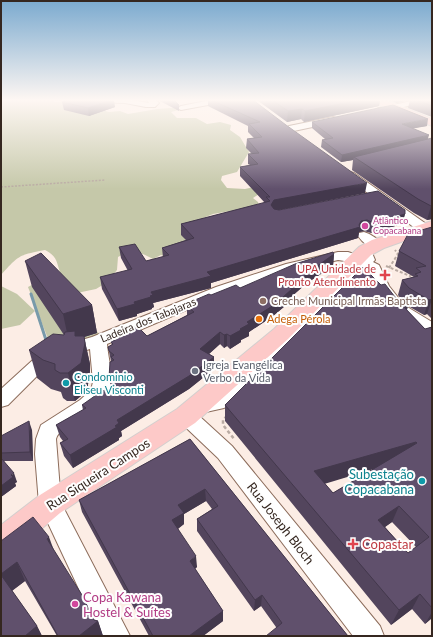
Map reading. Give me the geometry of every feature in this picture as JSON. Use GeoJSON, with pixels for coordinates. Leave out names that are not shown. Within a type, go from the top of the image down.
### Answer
{"type":"FeatureCollection","features":[{"type":"Feature","properties":{"kind":"main road","name":"Rua Siqueira Campos"},"geometry":{"type":"LineString","coordinates":[[1,544],[50,504],[191,412],[281,334],[365,251],[429,230]]}},
{"type":"Feature","properties":{"kind":"street"},"geometry":{"type":"LineString","coordinates":[[290,130],[302,138]]}},
{"type":"Feature","properties":{"kind":"street"},"geometry":{"type":"LineString","coordinates":[[346,167],[372,198],[429,230]]}},
{"type":"Feature","properties":{"kind":"street"},"geometry":{"type":"LineString","coordinates":[[365,251],[382,287],[398,308],[432,329]]}},
{"type":"Feature","properties":{"kind":"street","name":"Ladeira dos Tabajaras"},"geometry":{"type":"LineString","coordinates":[[1,400],[47,357],[68,348],[98,341],[221,290],[291,266],[338,256],[348,256],[365,251]]}},
{"type":"Feature","properties":{"kind":"street"},"geometry":{"type":"LineString","coordinates":[[98,341],[102,382],[100,393],[87,405],[48,431],[46,454],[50,504],[116,636]]}},
{"type":"Feature","properties":{"kind":"street","name":"Rua Joseph Bloch"},"geometry":{"type":"LineString","coordinates":[[191,412],[225,452],[370,636]]}},
{"type":"Feature","properties":{"kind":"path"},"geometry":{"type":"LineString","coordinates":[[1,187],[105,180]]}},
{"type":"Feature","properties":{"kind":"path"},"geometry":{"type":"LineString","coordinates":[[390,268],[398,254],[395,250]]}},
{"type":"Feature","properties":{"kind":"path"},"geometry":{"type":"LineString","coordinates":[[383,265],[410,276],[412,272]]}},
{"type":"Feature","properties":{"kind":"green space"},"geometry":{"type":"Polygon","coordinates":[[[1,130],[230,130],[240,137],[249,152],[237,172],[222,176],[221,180],[227,188],[245,189],[254,187],[264,191],[253,198],[258,202],[259,206],[213,214],[191,223],[186,231],[186,244],[164,256],[161,255],[153,259],[143,254],[132,252],[118,257],[117,270],[106,283],[96,289],[72,294],[62,277],[55,258],[45,250],[20,257],[1,275],[1,130]]]}},
{"type":"Feature","properties":{"kind":"green space"},"geometry":{"type":"Polygon","coordinates":[[[47,277],[104,339],[50,344],[28,287],[47,277]]]}},
{"type":"Feature","properties":{"kind":"green space"},"geometry":{"type":"Polygon","coordinates":[[[1,286],[17,294],[35,311],[20,325],[1,329],[1,286]]]}},
{"type":"Feature","properties":{"kind":"building"},"geometry":{"type":"Polygon","coordinates":[[[255,130],[293,130],[367,183],[274,200],[271,205],[274,209],[279,210],[378,191],[405,210],[405,214],[374,223],[367,220],[361,221],[359,225],[360,227],[207,272],[211,276],[151,292],[153,295],[150,296],[151,297],[134,302],[135,304],[117,309],[100,277],[132,269],[119,247],[135,244],[146,261],[169,255],[162,248],[194,238],[181,224],[270,201],[266,197],[270,197],[240,167],[258,164],[248,154],[259,153],[247,139],[262,137],[255,130]]]}},
{"type":"Feature","properties":{"kind":"building"},"geometry":{"type":"Polygon","coordinates":[[[322,130],[416,130],[429,135],[342,155],[322,140],[333,138],[322,130]]]}},
{"type":"Feature","properties":{"kind":"building"},"geometry":{"type":"Polygon","coordinates":[[[432,138],[432,206],[418,199],[354,157],[432,138]]]}},
{"type":"Feature","properties":{"kind":"building"},"geometry":{"type":"Polygon","coordinates":[[[432,227],[432,299],[429,300],[409,288],[402,280],[418,276],[415,274],[421,272],[416,268],[426,266],[399,251],[408,234],[432,227]]]}},
{"type":"Feature","properties":{"kind":"building"},"geometry":{"type":"Polygon","coordinates":[[[333,252],[334,254],[290,288],[292,289],[274,305],[247,322],[249,324],[240,329],[241,330],[230,336],[227,334],[224,335],[220,332],[200,349],[214,357],[189,376],[117,420],[119,423],[115,426],[117,427],[70,455],[60,443],[68,439],[56,425],[86,408],[82,405],[114,385],[109,378],[110,362],[114,360],[111,357],[114,355],[109,351],[108,347],[113,344],[111,342],[117,339],[115,337],[137,326],[147,336],[194,312],[187,306],[189,305],[188,303],[236,285],[240,288],[295,264],[333,252]]]}},
{"type":"Feature","properties":{"kind":"building"},"geometry":{"type":"Polygon","coordinates":[[[41,253],[92,305],[63,314],[25,261],[41,253]]]}},
{"type":"Feature","properties":{"kind":"building"},"geometry":{"type":"Polygon","coordinates":[[[363,267],[381,285],[385,284],[395,297],[408,305],[403,306],[425,329],[432,327],[432,608],[420,594],[399,610],[225,405],[363,267]],[[416,442],[314,471],[333,493],[417,443],[416,442]],[[399,506],[378,520],[408,553],[429,537],[399,506]]]}},
{"type":"Feature","properties":{"kind":"building"},"geometry":{"type":"Polygon","coordinates":[[[75,331],[75,336],[84,336],[85,343],[81,363],[68,373],[60,373],[55,370],[55,364],[43,360],[29,350],[53,334],[64,335],[65,332],[75,331]]]}},
{"type":"Feature","properties":{"kind":"building"},"geometry":{"type":"Polygon","coordinates":[[[29,421],[30,452],[1,453],[1,436],[29,421]]]}},
{"type":"Feature","properties":{"kind":"building"},"geometry":{"type":"Polygon","coordinates":[[[190,439],[348,636],[266,636],[282,623],[262,595],[255,600],[197,519],[218,506],[205,489],[178,505],[184,513],[172,520],[196,556],[190,561],[223,611],[189,636],[153,636],[79,500],[190,439]]]}},
{"type":"Feature","properties":{"kind":"building"},"geometry":{"type":"Polygon","coordinates":[[[1,458],[14,473],[11,475],[13,477],[1,486],[1,458]]]}},
{"type":"Feature","properties":{"kind":"building"},"geometry":{"type":"Polygon","coordinates":[[[33,517],[49,537],[47,539],[82,595],[94,620],[98,621],[79,636],[58,636],[17,562],[1,574],[1,541],[33,517]]]}},
{"type":"Feature","properties":{"kind":"building"},"geometry":{"type":"Polygon","coordinates":[[[1,575],[37,626],[25,636],[1,636],[1,575]]]}},
{"type":"Feature","properties":{"kind":"waterway"},"geometry":{"type":"LineString","coordinates":[[31,294],[46,340]]}},
{"type":"Feature","properties":{"kind":"place","name":"Atlântico Copacabana"},"geometry":{"type":"Point","coordinates":[365,226]}},
{"type":"Feature","properties":{"kind":"place","name":"UPA Unidade de Pronto Atendimento"},"geometry":{"type":"Point","coordinates":[385,275]}},
{"type":"Feature","properties":{"kind":"place","name":"Creche Municipal Irmãs Baptista"},"geometry":{"type":"Point","coordinates":[263,301]}},
{"type":"Feature","properties":{"kind":"place","name":"Adega Pérola"},"geometry":{"type":"Point","coordinates":[259,319]}},
{"type":"Feature","properties":{"kind":"place","name":"Igreja Evangélica Verbo da Vida"},"geometry":{"type":"Point","coordinates":[195,371]}},
{"type":"Feature","properties":{"kind":"place","name":"Condominio Eliseu Visconti"},"geometry":{"type":"Point","coordinates":[66,383]}},
{"type":"Feature","properties":{"kind":"place","name":"Subestação Copacabana"},"geometry":{"type":"Point","coordinates":[422,481]}},
{"type":"Feature","properties":{"kind":"place","name":"Copastar"},"geometry":{"type":"Point","coordinates":[353,544]}},
{"type":"Feature","properties":{"kind":"place","name":"Copa Kawana Hostel & Suítes"},"geometry":{"type":"Point","coordinates":[75,604]}}]}
